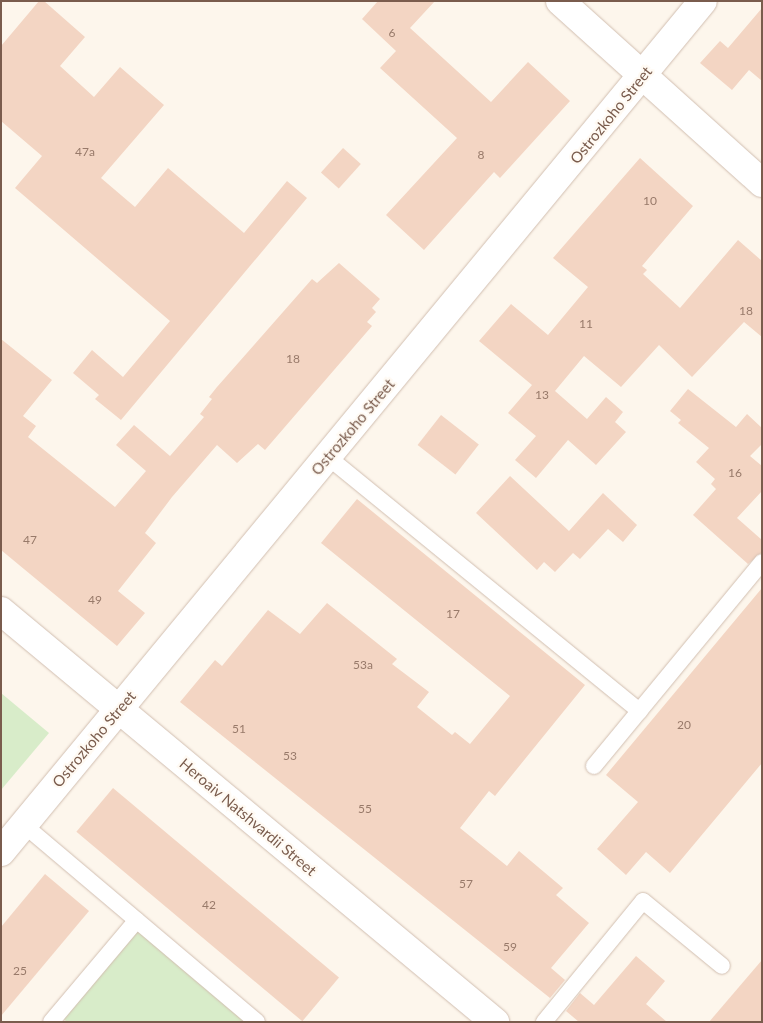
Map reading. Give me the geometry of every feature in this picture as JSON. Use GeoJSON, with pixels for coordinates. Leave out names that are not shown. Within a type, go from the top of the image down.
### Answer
{"type":"FeatureCollection","features":[{"type":"Feature","properties":{"kind":"street"},"geometry":{"type":"LineString","coordinates":[[560,1],[762,183]]}},
{"type":"Feature","properties":{"kind":"street","name":"Ostrozkoho Street"},"geometry":{"type":"LineString","coordinates":[[1,852],[703,1]]}},
{"type":"Feature","properties":{"kind":"street","name":"Heroaiv Natshvardii Street"},"geometry":{"type":"LineString","coordinates":[[1,611],[495,1022]]}},
{"type":"Feature","properties":{"kind":"lane"},"geometry":{"type":"LineString","coordinates":[[328,457],[639,711]]}},
{"type":"Feature","properties":{"kind":"lane"},"geometry":{"type":"LineString","coordinates":[[594,766],[762,562]]}},
{"type":"Feature","properties":{"kind":"lane"},"geometry":{"type":"LineString","coordinates":[[24,824],[257,1022]]}},
{"type":"Feature","properties":{"kind":"lane"},"geometry":{"type":"LineString","coordinates":[[544,1022],[643,901],[722,966]]}},
{"type":"Feature","properties":{"kind":"lane"},"geometry":{"type":"LineString","coordinates":[[51,1022],[137,920]]}},
{"type":"Feature","properties":{"kind":"green space"},"geometry":{"type":"Polygon","coordinates":[[[1,693],[49,733],[1,790],[1,693]]]}},
{"type":"Feature","properties":{"kind":"green space"},"geometry":{"type":"Polygon","coordinates":[[[133,925],[248,1022],[67,1022],[58,1014],[133,925]]]}},
{"type":"Feature","properties":{"kind":"building"},"geometry":{"type":"Polygon","coordinates":[[[39,1],[44,1],[85,37],[60,66],[94,97],[120,67],[164,105],[101,178],[135,207],[168,168],[244,233],[287,181],[307,198],[121,420],[95,399],[99,395],[73,373],[92,350],[123,377],[170,321],[15,188],[42,156],[1,121],[1,46],[39,1]]]}},
{"type":"Feature","properties":{"kind":"building"},"geometry":{"type":"Polygon","coordinates":[[[378,1],[435,1],[410,28],[491,102],[528,62],[570,101],[500,178],[494,172],[424,250],[386,215],[457,138],[380,68],[396,51],[362,19],[378,1]]]}},
{"type":"Feature","properties":{"kind":"building"},"geometry":{"type":"Polygon","coordinates":[[[762,8],[762,81],[749,70],[732,90],[700,63],[720,41],[728,48],[762,8]]]}},
{"type":"Feature","properties":{"kind":"building"},"geometry":{"type":"Polygon","coordinates":[[[343,148],[361,164],[339,189],[321,173],[343,148]]]}},
{"type":"Feature","properties":{"kind":"building"},"geometry":{"type":"Polygon","coordinates":[[[640,158],[693,206],[642,266],[647,270],[643,274],[680,308],[738,240],[762,261],[762,337],[744,322],[692,377],[659,345],[621,387],[584,356],[555,391],[587,419],[606,397],[623,412],[615,422],[626,432],[596,465],[568,440],[536,478],[515,460],[536,436],[508,413],[532,385],[479,341],[511,304],[548,335],[588,287],[553,258],[640,158]]]}},
{"type":"Feature","properties":{"kind":"building"},"geometry":{"type":"Polygon","coordinates":[[[339,263],[380,299],[372,308],[376,312],[367,322],[372,326],[265,450],[258,444],[237,463],[217,445],[172,497],[145,533],[156,543],[118,591],[145,613],[117,646],[1,550],[1,339],[52,380],[23,416],[36,426],[28,437],[115,507],[146,471],[116,445],[134,425],[170,456],[204,417],[200,414],[212,399],[209,397],[217,387],[312,279],[317,283],[339,263]]]}},
{"type":"Feature","properties":{"kind":"building"},"geometry":{"type":"Polygon","coordinates":[[[688,389],[736,427],[747,414],[762,428],[762,444],[750,456],[762,466],[762,491],[737,518],[762,540],[762,552],[748,564],[693,515],[716,489],[711,484],[715,479],[696,462],[709,448],[678,423],[681,420],[670,411],[688,389]]]}},
{"type":"Feature","properties":{"kind":"building"},"geometry":{"type":"Polygon","coordinates":[[[441,415],[479,445],[455,474],[418,445],[441,415]]]}},
{"type":"Feature","properties":{"kind":"building"},"geometry":{"type":"Polygon","coordinates":[[[510,476],[569,531],[603,493],[637,525],[623,542],[608,529],[580,559],[573,553],[555,572],[544,562],[537,570],[476,513],[510,476]]]}},
{"type":"Feature","properties":{"kind":"building"},"geometry":{"type":"Polygon","coordinates":[[[357,499],[585,685],[495,796],[489,791],[460,828],[507,866],[519,851],[563,888],[556,895],[589,923],[551,968],[565,980],[550,998],[180,702],[215,660],[222,666],[268,610],[300,634],[327,603],[397,659],[392,664],[429,692],[417,707],[452,735],[455,732],[470,744],[510,696],[321,543],[357,499]]]}},
{"type":"Feature","properties":{"kind":"building"},"geometry":{"type":"Polygon","coordinates":[[[762,588],[762,763],[670,873],[646,852],[626,875],[597,849],[638,802],[606,775],[762,588]]]}},
{"type":"Feature","properties":{"kind":"building"},"geometry":{"type":"Polygon","coordinates":[[[113,788],[339,978],[302,1021],[76,832],[113,788]]]}},
{"type":"Feature","properties":{"kind":"building"},"geometry":{"type":"Polygon","coordinates":[[[45,874],[89,911],[1,1016],[1,927],[45,874]]]}},
{"type":"Feature","properties":{"kind":"building"},"geometry":{"type":"Polygon","coordinates":[[[636,956],[665,981],[646,1004],[667,1022],[579,1022],[566,1011],[580,993],[594,1005],[636,956]]]}},
{"type":"Feature","properties":{"kind":"building"},"geometry":{"type":"Polygon","coordinates":[[[762,960],[762,1022],[709,1022],[762,960]]]}}]}
